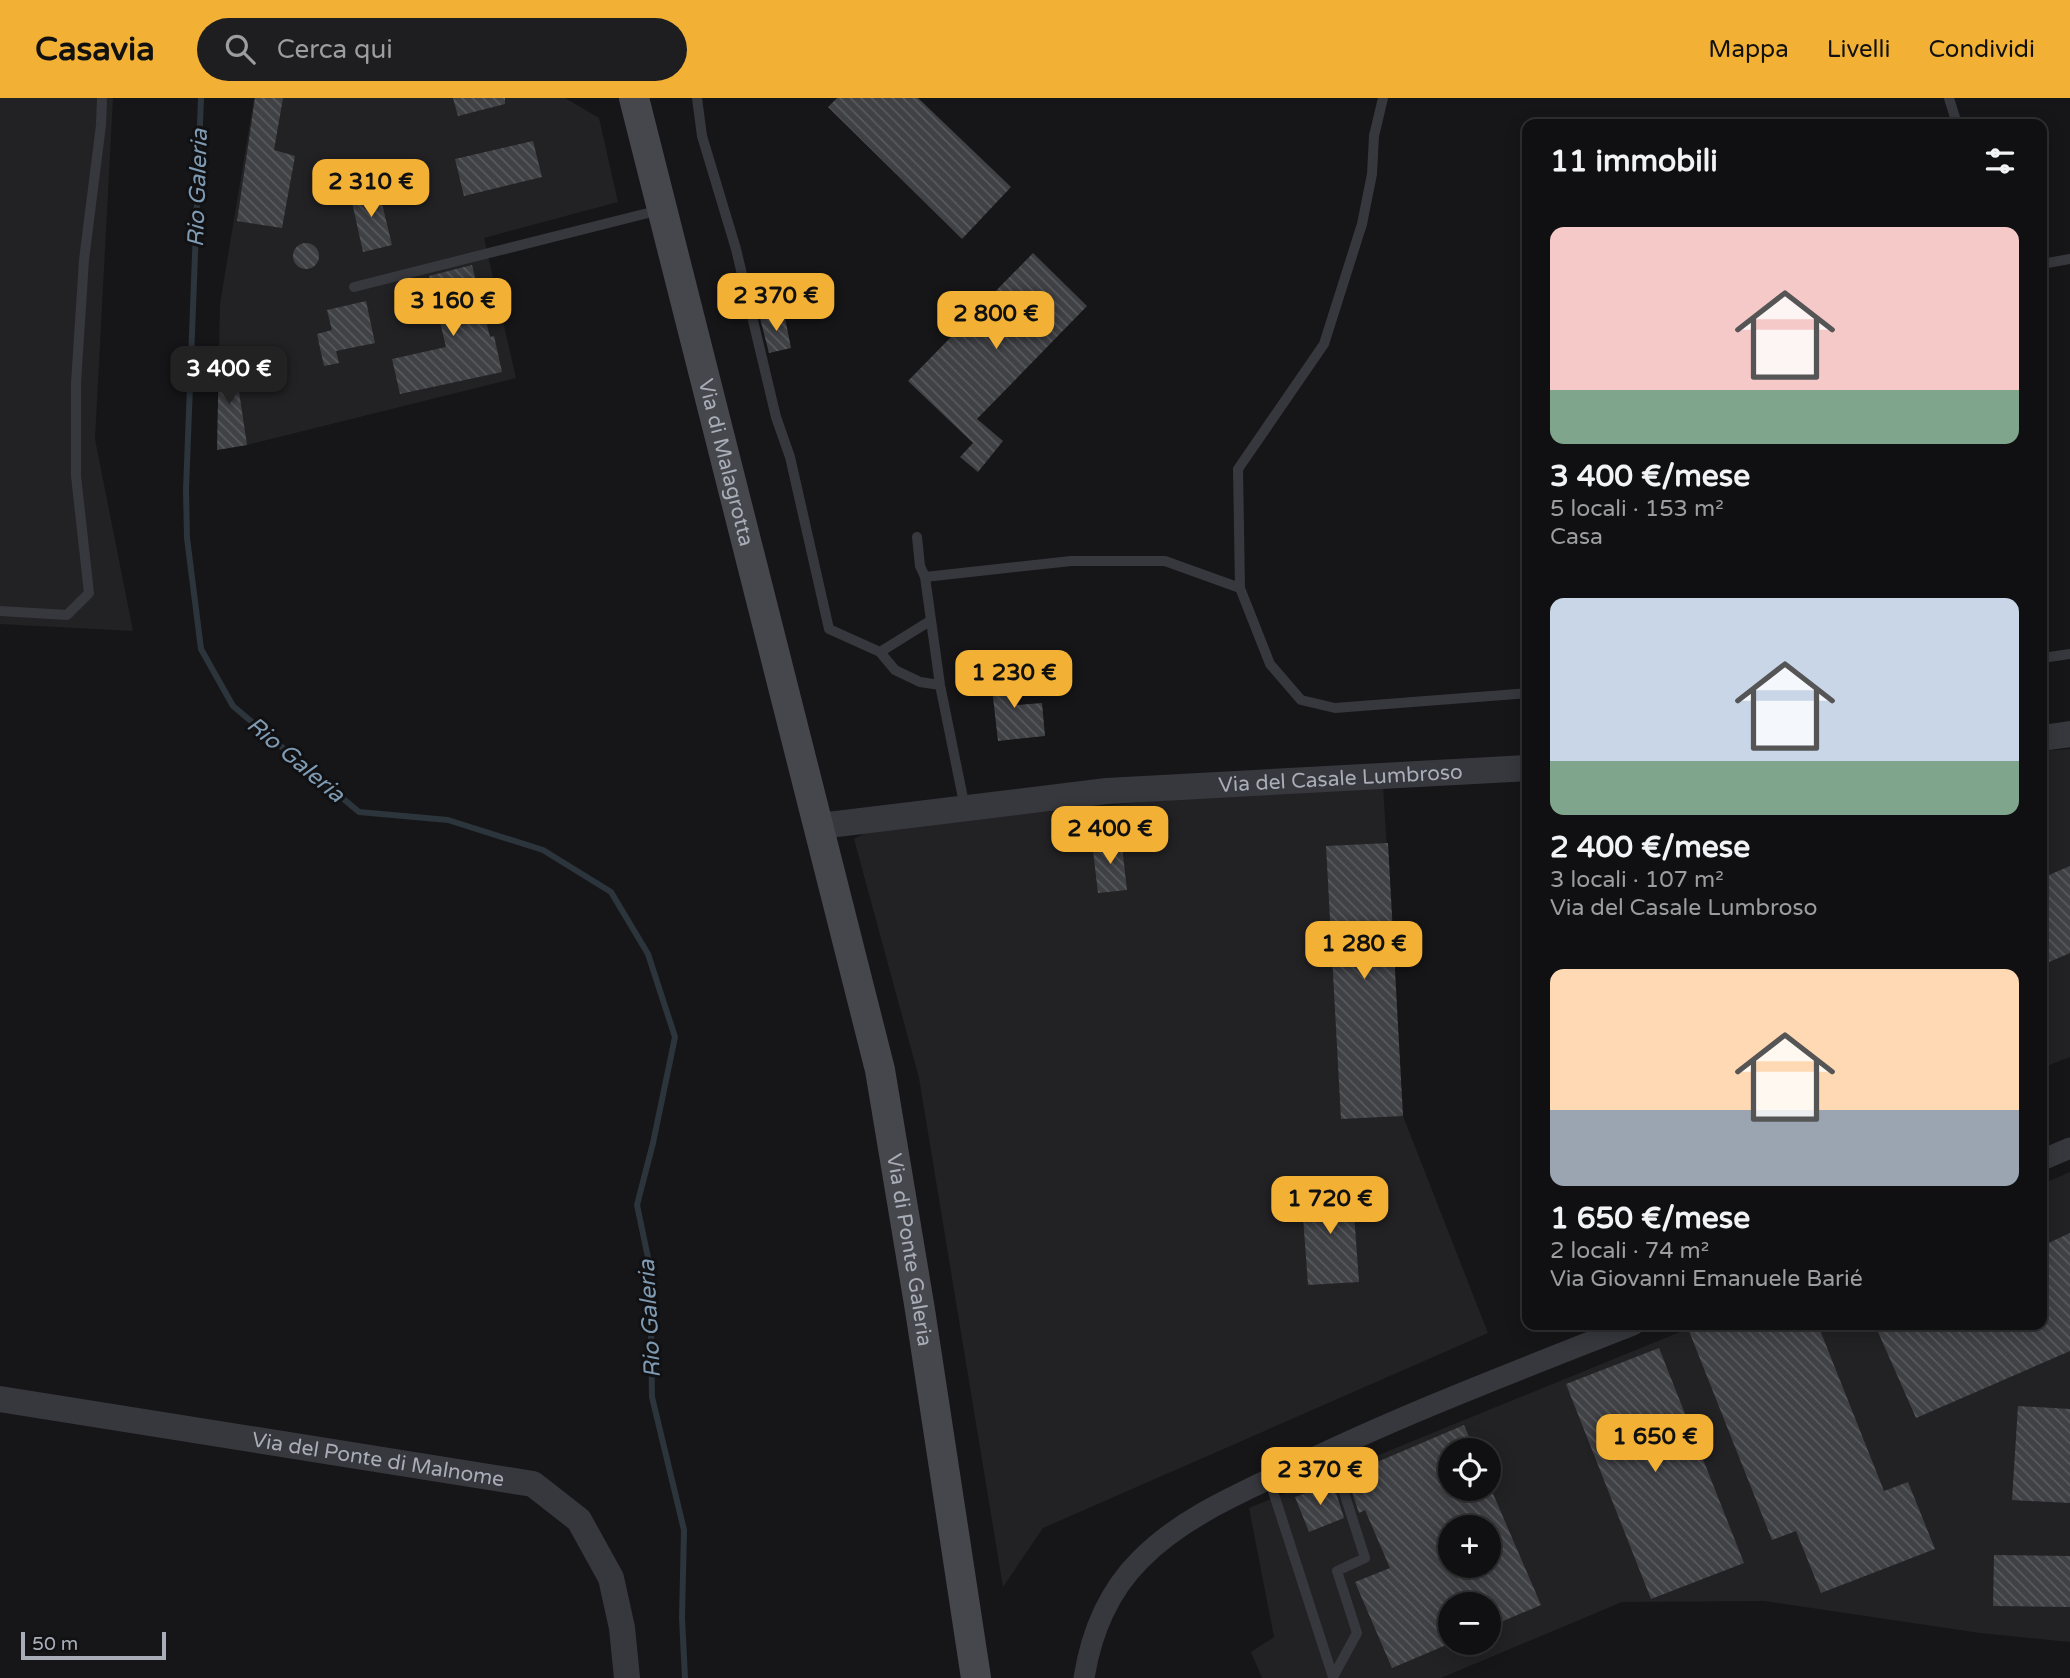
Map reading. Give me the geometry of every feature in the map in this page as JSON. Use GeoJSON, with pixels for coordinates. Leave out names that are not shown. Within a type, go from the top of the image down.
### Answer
{"type":"FeatureCollection","features":[{"type":"Feature","properties":{"kind":"main road","name":"Via di Malagrotta"},"geometry":{"type":"LineString","coordinates":[[634,98],[820,826]]}},
{"type":"Feature","properties":{"kind":"main road","name":"Via di Ponte Galeria"},"geometry":{"type":"LineString","coordinates":[[820,826],[880,1070],[976,1678]]}},
{"type":"Feature","properties":{"kind":"street"},"geometry":{"type":"LineString","coordinates":[[2047,737],[2070,734]]}},
{"type":"Feature","properties":{"kind":"street","name":"Via del Casale Lumbroso"},"geometry":{"type":"LineString","coordinates":[[820,826],[1107,791],[1522,768]]}},
{"type":"Feature","properties":{"kind":"street"},"geometry":{"type":"LineString","coordinates":[[2047,1158],[2070,1148]]}},
{"type":"Feature","properties":{"kind":"street"},"geometry":{"type":"LineString","coordinates":[[1084,1678],[1100,1617],[1114,1592],[1139,1560],[1190,1521],[1269,1479],[1399,1418],[1620,1330]]}},
{"type":"Feature","properties":{"kind":"street","name":"Via del Ponte di Malnome"},"geometry":{"type":"LineString","coordinates":[[0,1399],[533,1484],[579,1520],[611,1578],[622,1628],[627,1678]]}},
{"type":"Feature","properties":{"kind":"lane"},"geometry":{"type":"LineString","coordinates":[[0,611],[67,615],[89,593],[76,476],[76,383],[84,260],[102,98]]}},
{"type":"Feature","properties":{"kind":"lane"},"geometry":{"type":"LineString","coordinates":[[697,98],[702,136],[736,249],[776,417],[790,457],[829,629],[880,652],[895,670],[920,682],[940,685]]}},
{"type":"Feature","properties":{"kind":"lane"},"geometry":{"type":"LineString","coordinates":[[1383,98],[1374,136],[1372,174],[1362,225],[1324,344],[1238,469],[1240,588],[1270,664],[1301,700],[1335,708],[1522,693]]}},
{"type":"Feature","properties":{"kind":"lane"},"geometry":{"type":"LineString","coordinates":[[1950,98],[1956,119]]}},
{"type":"Feature","properties":{"kind":"lane"},"geometry":{"type":"LineString","coordinates":[[354,287],[662,209]]}},
{"type":"Feature","properties":{"kind":"lane"},"geometry":{"type":"LineString","coordinates":[[2047,263],[2070,259]]}},
{"type":"Feature","properties":{"kind":"lane"},"geometry":{"type":"LineString","coordinates":[[917,537],[940,685],[965,808]]}},
{"type":"Feature","properties":{"kind":"lane"},"geometry":{"type":"LineString","coordinates":[[925,577],[1071,561],[1165,561],[1240,588]]}},
{"type":"Feature","properties":{"kind":"lane"},"geometry":{"type":"LineString","coordinates":[[880,652],[930,621]]}},
{"type":"Feature","properties":{"kind":"lane"},"geometry":{"type":"LineString","coordinates":[[2047,657],[2070,654]]}},
{"type":"Feature","properties":{"kind":"lane"},"geometry":{"type":"LineString","coordinates":[[1269,1479],[1333,1677],[1357,1633],[1337,1571],[1365,1558],[1330,1449]]}},
{"type":"Feature","properties":{"kind":"shaded area"},"geometry":{"type":"Polygon","coordinates":[[[0,98],[113,98],[95,439],[133,631],[0,624],[0,98]]]}},
{"type":"Feature","properties":{"kind":"shaded area"},"geometry":{"type":"Polygon","coordinates":[[[254,98],[565,98],[599,118],[618,202],[484,238],[516,378],[247,445],[217,450],[220,304],[254,98]]]}},
{"type":"Feature","properties":{"kind":"shaded area"},"geometry":{"type":"Polygon","coordinates":[[[2070,749],[2070,1057],[2047,1066],[2047,751],[2070,749]]]}},
{"type":"Feature","properties":{"kind":"shaded area"},"geometry":{"type":"Polygon","coordinates":[[[1383,785],[1403,1116],[1488,1333],[1043,1528],[1003,1587],[919,1078],[854,839],[871,830],[1162,800],[1383,785]]]}},
{"type":"Feature","properties":{"kind":"shaded area"},"geometry":{"type":"Polygon","coordinates":[[[2070,1172],[2070,1642],[1980,1633],[1764,1601],[1622,1602],[1501,1653],[1501,1592],[1438,1592],[1438,1655],[1496,1655],[1441,1678],[1262,1678],[1251,1652],[1274,1637],[1249,1508],[1685,1330],[2047,1330],[2047,1182],[2070,1172]]]}},
{"type":"Feature","properties":{"kind":"building"},"geometry":{"type":"Polygon","coordinates":[[[255,98],[283,98],[274,150],[295,156],[282,228],[237,221],[255,98]]]}},
{"type":"Feature","properties":{"kind":"building"},"geometry":{"type":"Polygon","coordinates":[[[453,98],[505,98],[505,104],[458,116],[453,98]]]}},
{"type":"Feature","properties":{"kind":"building"},"geometry":{"type":"Polygon","coordinates":[[[837,98],[918,98],[1011,187],[962,239],[828,107],[837,98]]]}},
{"type":"Feature","properties":{"kind":"building"},"geometry":{"type":"Polygon","coordinates":[[[533,141],[542,177],[464,196],[455,159],[533,141]]]}},
{"type":"Feature","properties":{"kind":"building"},"geometry":{"type":"Polygon","coordinates":[[[378,187],[392,245],[363,252],[350,193],[378,187]]]}},
{"type":"Feature","properties":{"kind":"building"},"geometry":{"type":"Polygon","coordinates":[[[306,243],[315,247],[319,256],[315,265],[306,269],[297,265],[293,256],[297,247],[306,243]]]}},
{"type":"Feature","properties":{"kind":"building"},"geometry":{"type":"Polygon","coordinates":[[[1033,253],[1087,306],[977,419],[1003,441],[978,472],[960,457],[973,443],[908,381],[1033,253]]]}},
{"type":"Feature","properties":{"kind":"building"},"geometry":{"type":"Polygon","coordinates":[[[472,265],[490,337],[494,336],[502,372],[400,394],[392,359],[446,347],[429,276],[472,265]]]}},
{"type":"Feature","properties":{"kind":"building"},"geometry":{"type":"Polygon","coordinates":[[[366,301],[375,343],[336,351],[339,363],[324,366],[317,334],[332,330],[327,310],[366,301]]]}},
{"type":"Feature","properties":{"kind":"building"},"geometry":{"type":"Polygon","coordinates":[[[784,313],[791,348],[769,353],[760,318],[784,313]]]}},
{"type":"Feature","properties":{"kind":"building"},"geometry":{"type":"Polygon","coordinates":[[[233,351],[247,445],[217,450],[219,353],[233,351]]]}},
{"type":"Feature","properties":{"kind":"building"},"geometry":{"type":"Polygon","coordinates":[[[1013,668],[1017,705],[1042,703],[1045,736],[998,741],[990,671],[1013,668]]]}},
{"type":"Feature","properties":{"kind":"building"},"geometry":{"type":"Polygon","coordinates":[[[1121,838],[1127,890],[1098,893],[1092,842],[1121,838]]]}},
{"type":"Feature","properties":{"kind":"building"},"geometry":{"type":"Polygon","coordinates":[[[1388,843],[1403,1116],[1341,1119],[1326,846],[1388,843]]]}},
{"type":"Feature","properties":{"kind":"building"},"geometry":{"type":"Polygon","coordinates":[[[2070,866],[2070,953],[2047,963],[2047,876],[2070,866]]]}},
{"type":"Feature","properties":{"kind":"building"},"geometry":{"type":"Polygon","coordinates":[[[1352,1186],[1359,1282],[1308,1285],[1301,1189],[1352,1186]]]}},
{"type":"Feature","properties":{"kind":"building"},"geometry":{"type":"Polygon","coordinates":[[[2070,1233],[2070,1351],[1916,1418],[1877,1330],[2047,1330],[2047,1244],[2070,1233]]]}},
{"type":"Feature","properties":{"kind":"building"},"geometry":{"type":"Polygon","coordinates":[[[1820,1330],[1884,1491],[1908,1482],[1935,1549],[1821,1593],[1796,1531],[1772,1540],[1689,1331],[1820,1330]]]}},
{"type":"Feature","properties":{"kind":"building"},"geometry":{"type":"Polygon","coordinates":[[[1659,1348],[1744,1563],[1651,1599],[1566,1384],[1659,1348]]]}},
{"type":"Feature","properties":{"kind":"building"},"geometry":{"type":"Polygon","coordinates":[[[2018,1406],[2070,1409],[2070,1503],[2012,1500],[2018,1406]]]}},
{"type":"Feature","properties":{"kind":"building"},"geometry":{"type":"Polygon","coordinates":[[[1464,1425],[1470,1438],[1438,1438],[1438,1501],[1496,1501],[1541,1605],[1501,1622],[1501,1592],[1438,1592],[1438,1649],[1392,1668],[1355,1582],[1390,1568],[1365,1510],[1359,1513],[1347,1477],[1349,1474],[1464,1425]]]}},
{"type":"Feature","properties":{"kind":"building"},"geometry":{"type":"Polygon","coordinates":[[[1333,1483],[1344,1518],[1309,1532],[1295,1497],[1333,1483]]]}},
{"type":"Feature","properties":{"kind":"building"},"geometry":{"type":"Polygon","coordinates":[[[1994,1555],[2070,1556],[2070,1607],[1993,1606],[1994,1555]]]}},
{"type":"Feature","properties":{"kind":"waterway","name":"Rio Galeria"},"geometry":{"type":"LineString","coordinates":[[201,98],[186,490],[187,538],[201,649],[233,706],[359,812],[448,820],[543,850],[611,892],[648,954],[675,1037],[637,1205],[650,1267],[652,1397],[684,1530],[682,1618],[685,1678]]}}]}
